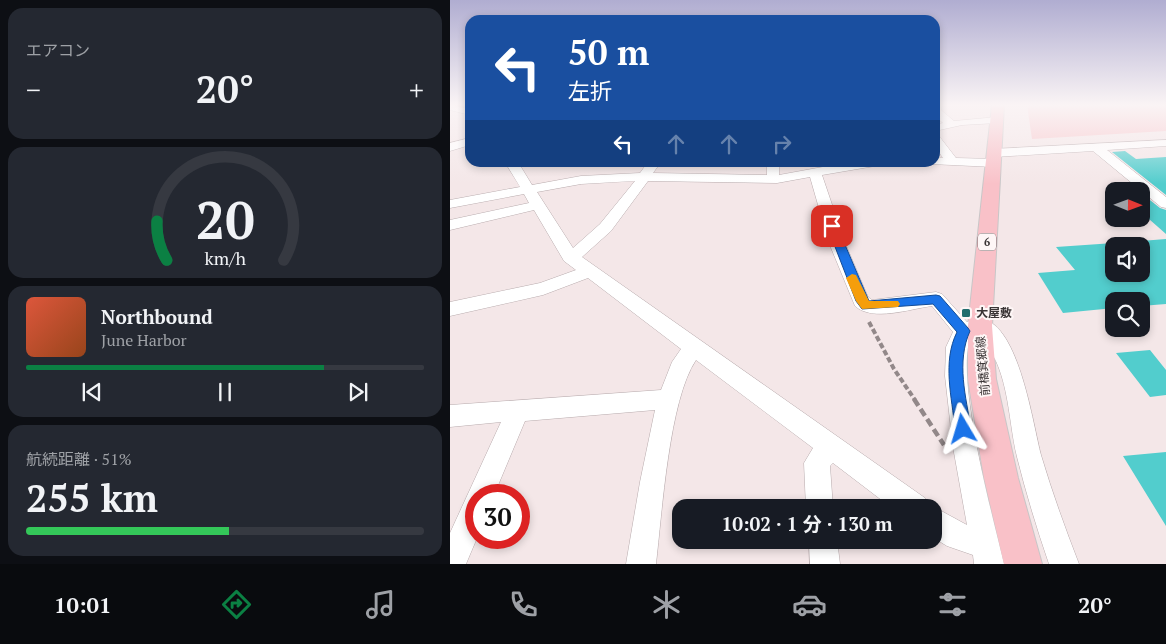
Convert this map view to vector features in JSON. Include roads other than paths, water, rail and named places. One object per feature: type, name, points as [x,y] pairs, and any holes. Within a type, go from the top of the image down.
[{"type":"main road","name":"前橋箕郷線","points":[[996,131],[972,329],[1001,478],[1023,564]]},
{"type":"street","points":[[450,147],[465,142]]},
{"type":"street","points":[[940,161],[1166,143]]},
{"type":"street","points":[[940,145],[952,161]]},
{"type":"street","points":[[1097,148],[1166,204]]},
{"type":"street","points":[[514,167],[570,257],[903,499]]},
{"type":"street","points":[[570,257],[583,249],[622,209],[652,167]]},
{"type":"street","points":[[773,167],[773,179]]},
{"type":"street","points":[[450,225],[589,179],[645,177],[773,179],[845,167]]},
{"type":"street","points":[[815,172],[837,243],[862,301],[867,306],[936,300],[972,329],[995,339],[1010,372],[1037,484],[1064,564]]},
{"type":"street","points":[[450,204],[534,197]]},
{"type":"street","points":[[450,309],[543,288],[590,271]]},
{"type":"street","points":[[972,329],[956,347],[955,362],[968,461],[986,553]]},
{"type":"street","points":[[641,564],[668,399],[682,361],[694,347]]},
{"type":"street","points":[[450,416],[668,399]]},
{"type":"street","points":[[486,484],[518,411]]},
{"type":"street","points":[[819,499],[817,463],[830,446]]},
{"type":"street","points":[[942,527],[970,541],[986,553]]},
{"type":"street","points":[[451,564],[465,532]]},
{"type":"street","points":[[824,549],[825,564]]},
{"type":"place","name":"大屋敷","points":[[966,313]]}]
